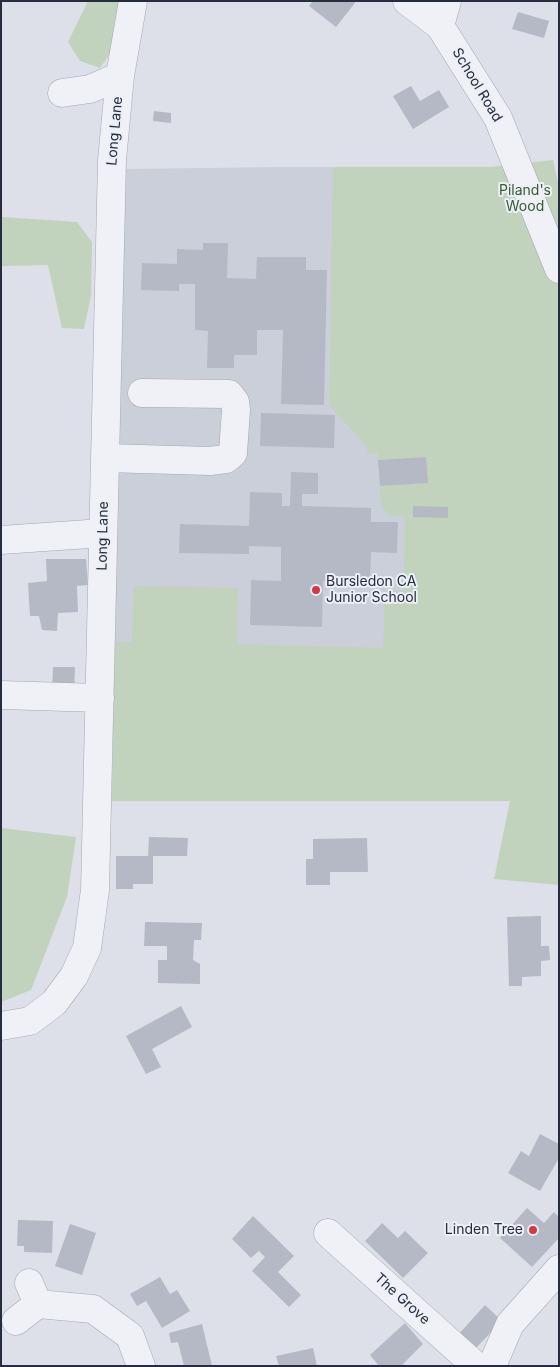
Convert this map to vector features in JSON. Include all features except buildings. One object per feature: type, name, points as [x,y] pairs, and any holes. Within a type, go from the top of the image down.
[{"type":"street","name":"Long Lane","points":[[1,1026],[30,1021],[54,1003],[74,976],[87,948],[95,890],[112,160],[120,76],[133,1]]},
{"type":"street","name":"School Road","points":[[407,1],[444,14],[498,118],[559,268]]},
{"type":"street","points":[[62,93],[90,88],[120,76]]},
{"type":"street","points":[[105,458],[210,461],[226,460],[233,453],[236,410],[235,402],[229,394],[142,393]]},
{"type":"street","points":[[1,540],[104,533]]},
{"type":"street","points":[[1,695],[100,698]]},
{"type":"street","name":"The Grove","points":[[328,1233],[476,1366]]},
{"type":"street","points":[[492,1366],[510,1324],[559,1269]]},
{"type":"street","points":[[16,1321],[34,1293],[94,1310],[130,1336],[141,1366]]},
{"type":"shaded area","points":[[490,167],[551,688],[112,801],[124,169]]},
{"type":"green space","points":[[88,1],[119,1],[114,48],[100,68],[80,61],[68,42]]},
{"type":"green space","name":"Piland's Wood","points":[[553,160],[559,187],[559,885],[494,879],[510,801],[112,801],[115,642],[132,642],[134,586],[238,588],[237,644],[383,648],[385,591],[404,591],[405,517],[391,516],[381,506],[380,486],[427,483],[378,460],[378,453],[367,453],[367,446],[329,405],[333,167],[490,167]]},
{"type":"green space","points":[[1,217],[77,222],[92,242],[91,295],[84,329],[62,328],[48,265],[1,266]]},
{"type":"green space","points":[[1,828],[76,837],[67,897],[31,990],[1,1002]]},
{"type":"place","name":"Bursledon CA Junior School","points":[[316,590]]},
{"type":"place","name":"Linden Tree","points":[[533,1230]]}]
